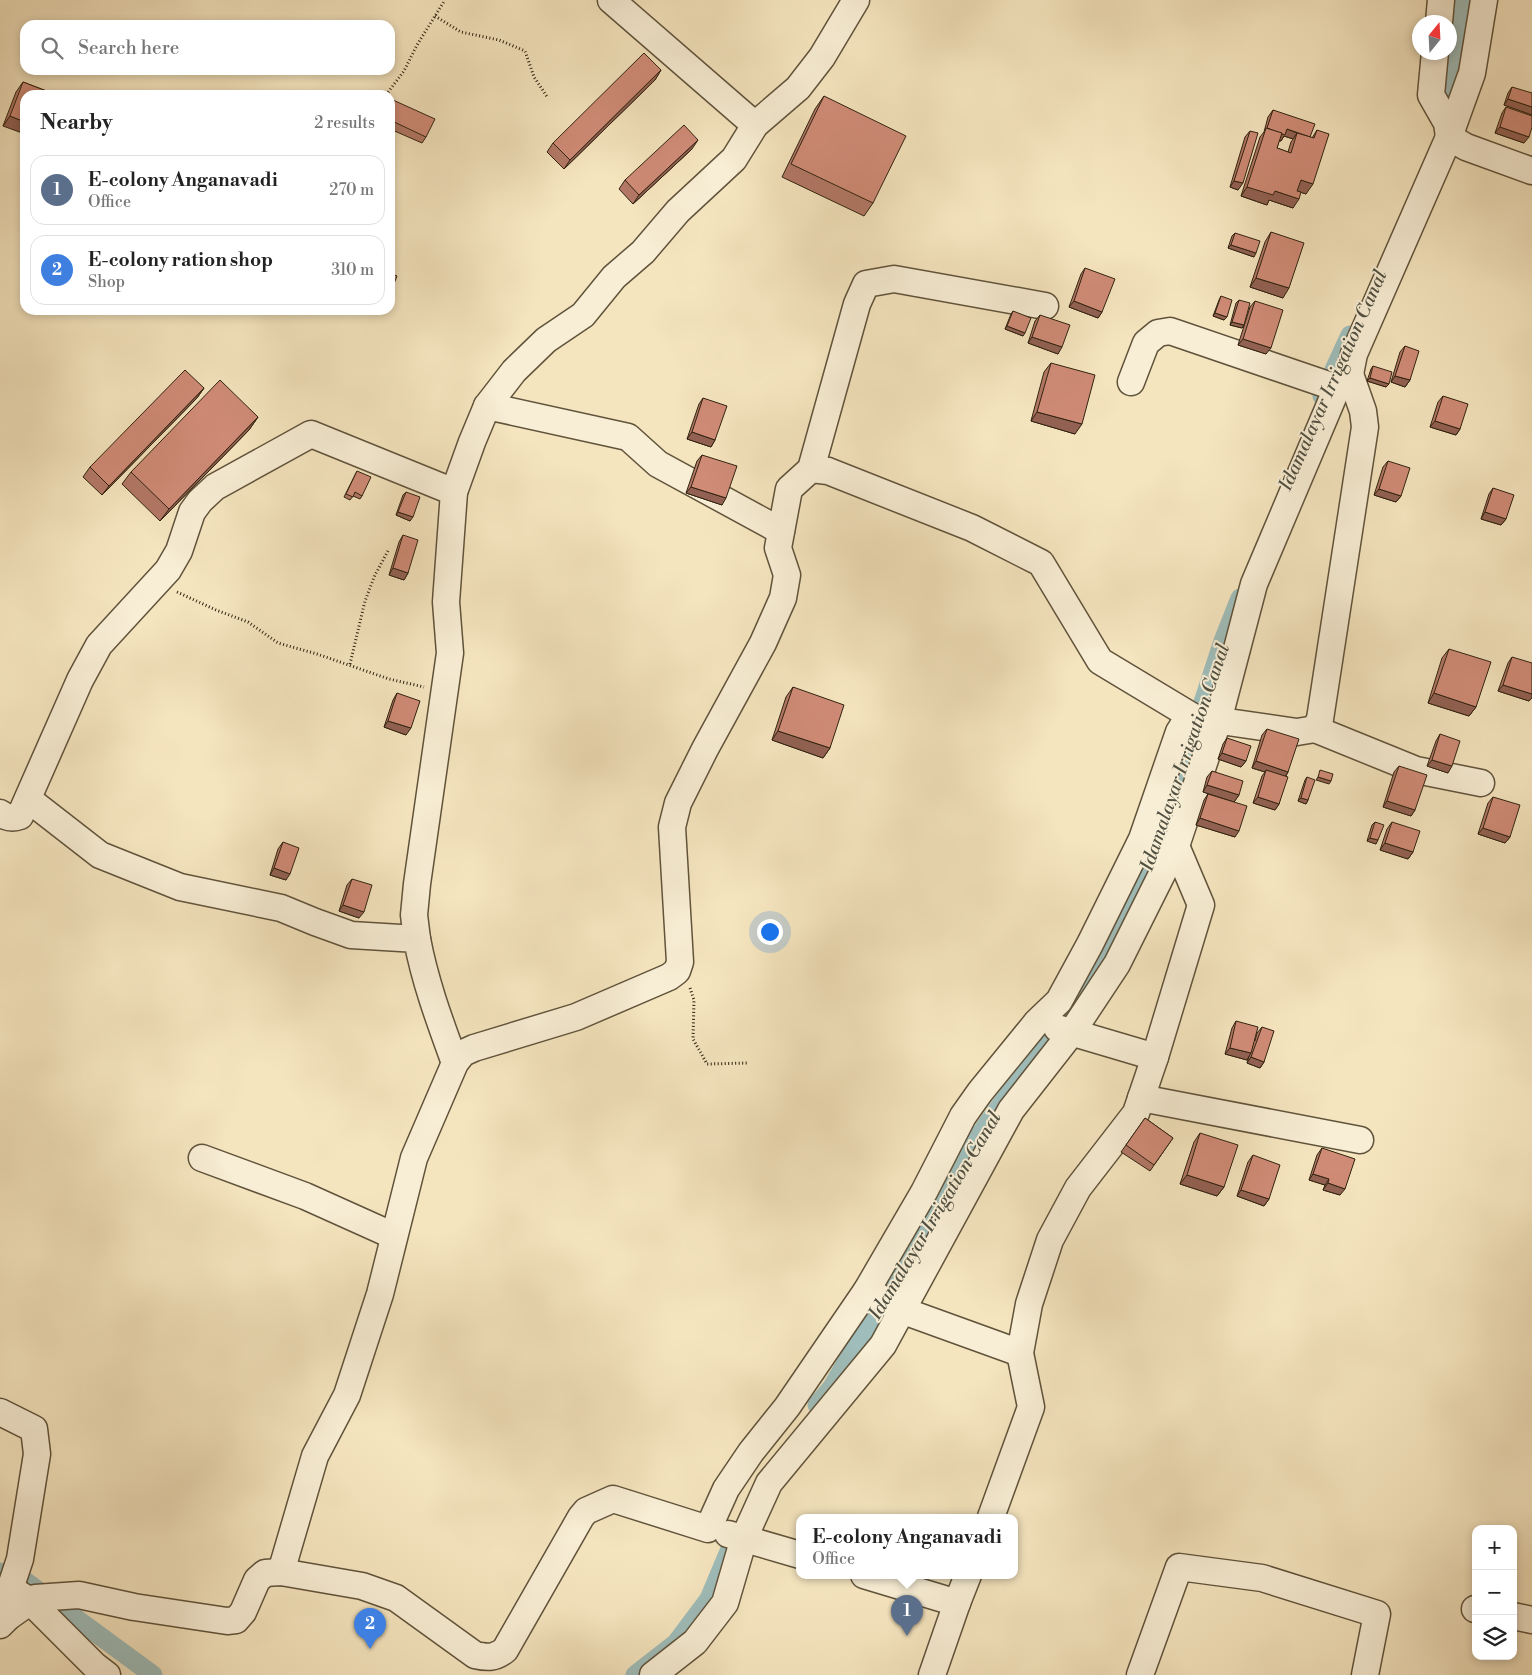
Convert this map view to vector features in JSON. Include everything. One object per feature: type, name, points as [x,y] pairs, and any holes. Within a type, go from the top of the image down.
[{"type":"street","points":[[611,0],[755,125]]},
{"type":"street","points":[[456,1063],[423,969],[414,915],[450,653],[446,602],[454,492],[472,442],[487,406],[514,371],[546,340],[583,315],[614,277],[643,252],[678,211],[734,159],[755,125],[798,88],[822,56],[856,0]]},
{"type":"street","points":[[1439,15],[1441,0]]},
{"type":"street","points":[[653,1675],[695,1642],[725,1602],[744,1538],[769,1483],[883,1345],[1011,1110],[1072,1032],[1117,964],[1176,846],[1206,719],[1254,584],[1344,381],[1472,73],[1484,0]]},
{"type":"street","points":[[1434,60],[1431,95],[1448,130],[1466,147],[1532,171]]},
{"type":"street","points":[[281,1572],[315,1456],[347,1394],[380,1294],[414,1158],[456,1063],[464,1053],[474,1048],[576,1017],[669,977],[677,971],[680,962],[672,827],[678,803],[763,643],[783,598],[787,575],[778,548],[788,489],[811,470],[856,304],[866,284],[894,279],[1045,306]]},
{"type":"street","points":[[1131,382],[1146,343],[1158,333],[1170,331],[1344,381],[1363,411],[1365,427],[1320,719],[1315,729]]},
{"type":"street","points":[[487,406],[628,436],[658,464],[781,531]]},
{"type":"street","points":[[0,813],[5,817],[14,819],[20,816],[80,680],[99,644],[168,570],[179,551],[192,512],[200,501],[215,487],[311,434],[454,492]]},
{"type":"street","points":[[811,470],[828,471],[972,528],[1041,563],[1100,660],[1206,719]]},
{"type":"street","points":[[708,1529],[726,1489],[750,1452],[787,1406],[867,1290],[924,1192],[963,1116],[1037,1022],[1059,1001],[1090,944],[1142,839],[1179,732],[1186,721],[1206,719],[1297,732],[1315,729],[1416,770],[1481,782]]},
{"type":"street","points":[[28,799],[100,855],[180,887],[281,908],[351,935],[417,938]]},
{"type":"street","points":[[992,1514],[1031,1407],[1020,1353],[1029,1304],[1050,1240],[1078,1188],[1136,1113],[1201,905],[1176,846]]},
{"type":"street","points":[[1037,1022],[1155,1057]]},
{"type":"street","points":[[1141,1098],[1360,1140]]},
{"type":"street","points":[[202,1158],[305,1196],[394,1236]]},
{"type":"street","points":[[867,1290],[901,1310],[1020,1353]]},
{"type":"street","points":[[0,1412],[34,1429],[37,1454],[20,1559],[19,1593],[4,1621]]},
{"type":"street","points":[[19,1593],[79,1595],[134,1607],[227,1621],[236,1620],[244,1612],[257,1580],[265,1573],[281,1572],[362,1586],[396,1598],[475,1655],[487,1658],[497,1656],[506,1650],[581,1517],[586,1511],[613,1499],[796,1554]]},
{"type":"street","points":[[1140,1675],[1179,1567],[1262,1578],[1376,1614],[1365,1675]]},
{"type":"street","points":[[877,1579],[957,1604]]},
{"type":"street","points":[[932,1675],[966,1579]]},
{"type":"street","points":[[19,1593],[94,1665],[107,1675]]},
{"type":"street","points":[[1517,1617],[1532,1620]]},
{"type":"path","points":[[390,90],[404,71],[445,0]]},
{"type":"path","points":[[435,16],[461,32],[499,40],[525,51],[534,77],[548,98]]},
{"type":"path","points":[[350,664],[364,602],[375,575],[389,549]]},
{"type":"path","points":[[156,582],[216,610],[248,622],[278,643],[390,678],[444,691]]},
{"type":"path","points":[[680,962],[694,1000],[693,1039],[708,1064],[748,1063]]},
{"type":"building","points":[[644,53],[661,70],[570,160],[553,143]]},
{"type":"building","points":[[23,82],[44,90],[20,90],[20,120],[10,116]]},
{"type":"building","points":[[1512,87],[1532,93],[1532,107],[1508,99]]},
{"type":"building","points":[[824,96],[906,136],[873,203],[791,164]]},
{"type":"building","points":[[395,101],[435,119],[426,137],[395,122]]},
{"type":"building","points":[[1506,107],[1532,116],[1532,127],[1529,137],[1500,127]]},
{"type":"building","points":[[1273,110],[1315,124],[1310,137],[1287,129],[1285,135],[1267,128]]},
{"type":"building","points":[[684,125],[698,140],[639,195],[625,180]]},
{"type":"building","points":[[1266,128],[1282,133],[1277,148],[1291,153],[1297,133],[1314,138],[1317,130],[1329,134],[1313,184],[1301,180],[1297,191],[1301,192],[1299,199],[1275,191],[1273,195],[1247,187]]},
{"type":"building","points":[[1250,131],[1258,133],[1243,183],[1234,181]]},
{"type":"building","points":[[1271,232],[1304,243],[1289,288],[1256,278]]},
{"type":"building","points":[[1235,233],[1260,241],[1256,253],[1231,245]]},
{"type":"building","points":[[1085,268],[1115,279],[1102,312],[1074,301]]},
{"type":"building","points":[[1221,296],[1232,300],[1227,317],[1215,313]]},
{"type":"building","points":[[1239,300],[1250,303],[1244,325],[1232,322]]},
{"type":"building","points":[[1255,301],[1283,310],[1271,348],[1243,339]]},
{"type":"building","points":[[1013,311],[1031,318],[1025,333],[1007,326]]},
{"type":"building","points":[[1040,315],[1070,325],[1062,347],[1032,337]]},
{"type":"building","points":[[1405,346],[1419,351],[1410,380],[1395,376]]},
{"type":"building","points":[[1051,363],[1095,375],[1082,424],[1037,412]]},
{"type":"building","points":[[1373,366],[1392,372],[1389,384],[1370,378]]},
{"type":"building","points":[[185,370],[204,388],[109,486],[90,467]]},
{"type":"building","points":[[220,380],[258,417],[169,509],[131,472]]},
{"type":"building","points":[[1443,396],[1468,404],[1460,429],[1435,421]]},
{"type":"building","points":[[703,398],[727,406],[715,440],[692,432]]},
{"type":"building","points":[[702,455],[737,466],[726,498],[691,487]]},
{"type":"building","points":[[1388,461],[1410,468],[1401,496],[1379,489]]},
{"type":"building","points":[[357,471],[371,477],[362,496],[355,492],[353,497],[346,494]]},
{"type":"building","points":[[1493,488],[1514,495],[1506,519],[1485,512]]},
{"type":"building","points":[[406,492],[420,497],[413,517],[398,512]]},
{"type":"building","points":[[403,535],[418,540],[408,573],[393,568]]},
{"type":"building","points":[[1449,649],[1491,662],[1476,707],[1434,693]]},
{"type":"building","points":[[1512,657],[1532,663],[1532,694],[1503,685]]},
{"type":"building","points":[[793,687],[844,705],[830,748],[778,731]]},
{"type":"building","points":[[397,693],[420,701],[411,728],[388,721]]},
{"type":"building","points":[[1267,729],[1299,739],[1288,772],[1256,761]]},
{"type":"building","points":[[1440,734],[1460,741],[1452,766],[1432,760]]},
{"type":"building","points":[[1227,738],[1251,746],[1246,761],[1222,753]]},
{"type":"building","points":[[1399,766],[1427,775],[1415,810],[1387,801]]},
{"type":"building","points":[[1266,770],[1288,777],[1279,804],[1258,797]]},
{"type":"building","points":[[1320,770],[1333,774],[1331,781],[1318,777]]},
{"type":"building","points":[[1212,771],[1243,781],[1239,795],[1207,785]]},
{"type":"building","points":[[1307,777],[1315,780],[1308,800],[1301,798]]},
{"type":"building","points":[[1208,794],[1247,806],[1239,831],[1200,818]]},
{"type":"building","points":[[1493,797],[1520,805],[1510,837],[1483,828]]},
{"type":"building","points":[[1375,822],[1384,825],[1378,840],[1370,838]]},
{"type":"building","points":[[1392,822],[1420,831],[1413,852],[1385,843]]},
{"type":"building","points":[[283,842],[299,848],[290,874],[274,868]]},
{"type":"building","points":[[352,879],[372,885],[364,912],[343,905]]},
{"type":"building","points":[[1236,1021],[1258,1027],[1251,1053],[1230,1048]]},
{"type":"building","points":[[1262,1027],[1274,1031],[1264,1062],[1251,1057]]},
{"type":"building","points":[[1145,1118],[1173,1138],[1154,1165],[1126,1145]]},
{"type":"building","points":[[1200,1133],[1238,1145],[1224,1187],[1187,1175]]},
{"type":"building","points":[[1322,1148],[1355,1159],[1345,1189],[1328,1183],[1329,1179],[1313,1174]]},
{"type":"building","points":[[1253,1155],[1280,1165],[1269,1199],[1241,1190]]},
{"type":"waterway","name":"Idamalayar Irrigation Canal","points":[[1440,119],[1462,17],[1461,0]]},
{"type":"waterway","name":"Idamalayar Irrigation Canal","points":[[1322,396],[1350,335]]},
{"type":"waterway","name":"Idamalayar Irrigation Canal","points":[[817,1405],[832,1387],[975,1141],[1071,1007],[1149,868],[1223,641],[1240,598]]},
{"type":"waterway","name":"Idamalayar Irrigation Canal","points":[[635,1675],[676,1643],[709,1599],[730,1549]]},
{"type":"waterway","name":"Idamalayar Irrigation Canal","points":[[0,1572],[25,1581],[153,1675]]},
{"type":"place","name":"E-colony Anganavadi","points":[[907,1636]]},
{"type":"place","name":"E-colony ration shop","points":[[370,1649]]}]
